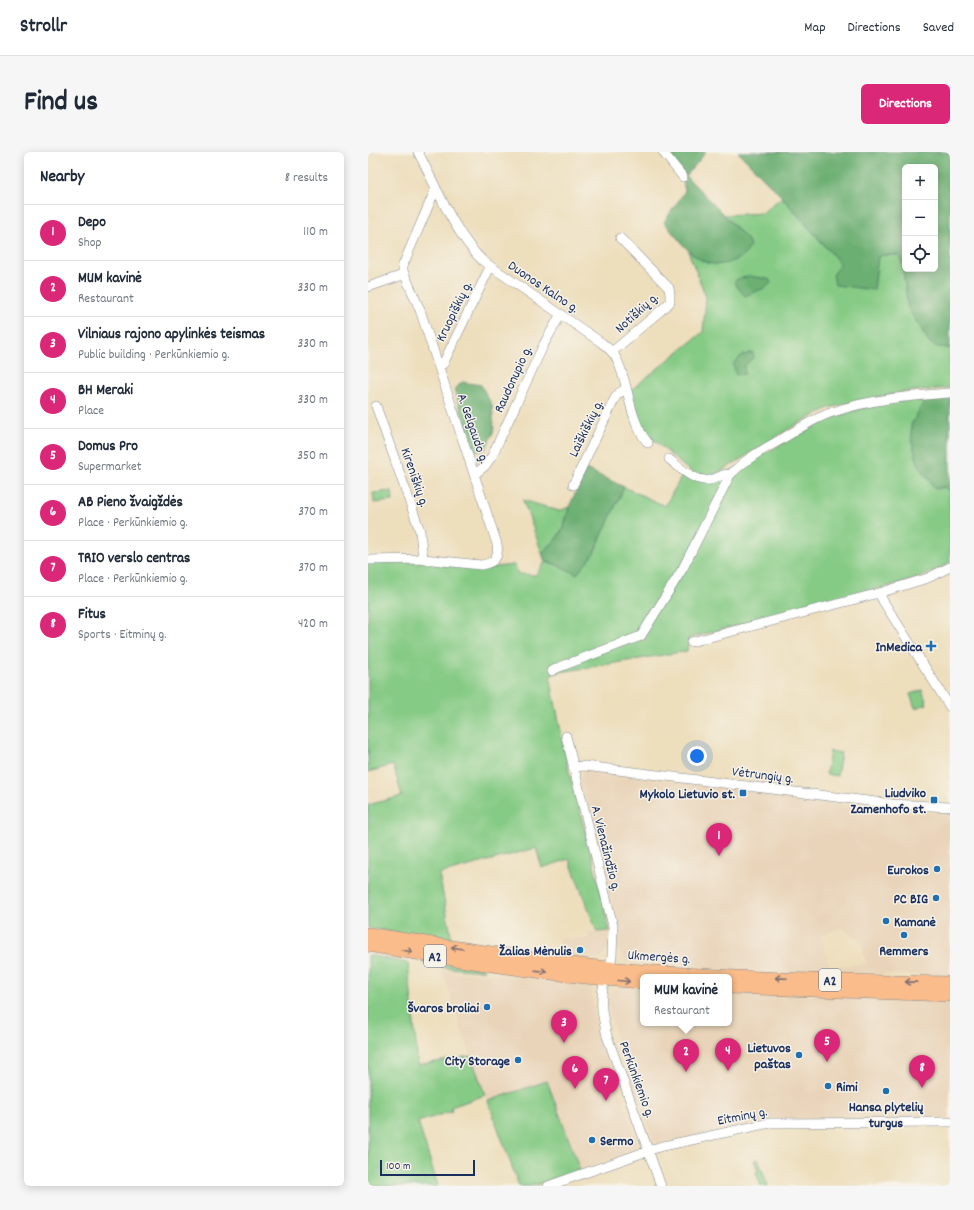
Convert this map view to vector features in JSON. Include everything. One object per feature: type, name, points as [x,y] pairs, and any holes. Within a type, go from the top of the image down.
[{"type":"highway","name":"Ukmergės g.","points":[[368,934],[607,974],[640,981]]},
{"type":"highway","name":"Ukmergės g.","points":[[368,946],[502,967],[607,974],[680,974]]},
{"type":"highway","name":"Ukmergės g.","points":[[732,976],[861,982],[950,983]]},
{"type":"highway","name":"A2","points":[[732,986],[950,995]]},
{"type":"street","name":"Duonos Kalno g.","points":[[418,152],[454,222],[471,248],[483,261],[561,314],[602,343],[612,352],[618,363],[635,419],[648,443]]},
{"type":"street","points":[[663,152],[683,177]]},
{"type":"street","points":[[368,287],[404,275],[403,265],[436,188]]},
{"type":"street","name":"Notiškių g.","points":[[612,352],[670,302],[669,288],[620,238]]},
{"type":"street","name":"Kruopiškių g.","points":[[439,366],[443,364],[490,267]]},
{"type":"street","name":"A. Gelgaudo g.","points":[[368,560],[423,559],[481,565],[493,562],[498,552],[497,544],[475,474],[458,428],[420,310],[404,275]]},
{"type":"street","name":"Raudonupio g.","points":[[475,474],[485,466],[492,456],[544,344],[561,314]]},
{"type":"street","name":"Laiškiškių g.","points":[[573,485],[615,398],[622,390],[626,389]]},
{"type":"street","points":[[552,671],[642,636],[683,568],[730,475],[740,464],[816,419],[833,412],[862,404],[900,397],[950,393]]},
{"type":"street","name":"Kireniškių g.","points":[[376,406],[420,531],[423,559]]},
{"type":"street","points":[[669,459],[695,478],[702,480],[710,480],[724,474],[730,475]]},
{"type":"street","points":[[691,642],[879,593],[928,578],[950,567]]},
{"type":"street","points":[[879,593],[906,639],[950,707]]},
{"type":"street","name":"A. Vienažindžio g.","points":[[566,736],[613,926],[612,956],[607,974]]},
{"type":"street","name":"Vėtrungių g.","points":[[573,767],[585,766],[892,804],[950,807]]},
{"type":"street","name":"Perkūnkiemio g.","points":[[607,974],[601,998],[607,1036],[661,1186]]},
{"type":"street","name":"Eitminų g.","points":[[548,1186],[649,1151],[770,1123],[950,1122]]},
{"type":"shaded area","points":[[588,770],[839,804],[912,812],[950,813],[950,976],[708,969],[685,964],[629,962],[623,959],[618,951],[616,928],[580,781],[583,773]],"holes":[[[842,927],[861,941],[866,964],[829,967],[821,935]]]},
{"type":"shaded area","points":[[610,931],[609,947],[600,958],[595,959],[556,955],[560,938],[588,939],[589,932]]},
{"type":"shaded area","points":[[442,970],[463,973],[509,975],[587,984],[591,986],[594,1016],[637,1142],[637,1147],[634,1150],[580,1170],[547,1081],[488,1101]]},
{"type":"shaded area","points":[[623,987],[640,988],[640,1026],[732,1026],[732,992],[950,1002],[950,1118],[777,1119],[660,1144],[653,1140],[617,1041],[608,1004],[609,996],[612,990]]},
{"type":"green space","points":[[668,152],[706,152],[686,176],[747,239],[750,245],[744,255],[733,261],[722,264],[711,264],[693,255],[664,222],[685,191],[682,176]]},
{"type":"green space","points":[[738,152],[950,152],[950,348],[937,347],[930,343],[908,308],[903,272],[938,272],[938,164],[902,164],[902,261],[899,255],[882,255],[878,257],[874,290],[835,285],[833,275],[839,266],[839,262],[782,197]]},
{"type":"green space","points":[[782,197],[839,262],[839,266],[882,255],[899,255],[902,261],[902,272],[903,272],[908,308],[930,343],[950,348],[950,388],[904,392],[829,408],[794,426],[714,475],[705,476],[696,474],[687,469],[645,432],[636,412],[631,390],[703,332],[706,297],[688,251],[708,264],[747,239],[724,215],[762,213]]},
{"type":"green space","points":[[749,276],[769,279],[771,283],[767,287],[745,296],[734,283],[737,279]]},
{"type":"green space","points":[[752,352],[754,357],[744,366],[745,374],[736,375],[733,364],[741,356]]},
{"type":"green space","points":[[462,382],[481,385],[492,405],[494,430],[486,449],[482,451],[477,451],[470,445],[455,389]]},
{"type":"green space","points":[[950,398],[950,490],[945,487],[935,489],[918,463],[912,442],[911,425],[925,400]]},
{"type":"green space","points":[[925,400],[911,425],[912,442],[918,463],[935,489],[945,487],[950,490],[950,563],[920,578],[689,638],[687,651],[555,673],[550,677],[569,772],[591,852],[610,931],[597,932],[569,859],[542,868],[536,848],[439,874],[452,940],[435,939],[368,928],[368,805],[402,796],[393,765],[368,772],[368,562],[421,562],[476,569],[514,565],[518,574],[536,575],[545,562],[555,564],[577,573],[593,555],[624,487],[665,506],[683,474],[709,482],[832,418],[859,409],[896,401]]},
{"type":"green space","points":[[586,469],[624,487],[593,555],[577,574],[555,564],[545,562],[542,553],[553,543],[564,528],[569,507]]},
{"type":"green space","points":[[392,491],[393,501],[374,503],[373,493]]},
{"type":"green space","points":[[523,500],[559,511],[569,507],[563,528],[557,538],[542,553]]},
{"type":"green space","points":[[922,690],[927,704],[915,708],[910,694]]},
{"type":"green space","points":[[830,751],[841,753],[837,776],[826,774]]},
{"type":"green space","points":[[368,955],[408,963],[418,1065],[471,1056],[485,1095],[451,1107],[452,1111],[418,1122],[438,1186],[368,1186]]},
{"type":"green space","points":[[420,961],[483,968],[484,970],[451,968]]},
{"type":"green space","points":[[547,1081],[580,1170],[533,1186],[519,1186],[488,1101]]},
{"type":"green space","points":[[758,1159],[768,1186],[761,1186],[754,1160]]},
{"type":"place","name":"InMedica","points":[[931,646]]},
{"type":"place","name":"Mykolo Lietuvio st.","points":[[743,793]]},
{"type":"place","name":"Liudviko Zamenhofo st.","points":[[934,800]]},
{"type":"place","name":"Depo","points":[[719,856]]},
{"type":"place","name":"Eurokos","points":[[937,869]]},
{"type":"place","name":"PC BIG","points":[[936,898]]},
{"type":"place","name":"Kamanė","points":[[886,921]]},
{"type":"place","name":"Remmers","points":[[904,935]]},
{"type":"place","name":"Žalias Mėnulis","points":[[580,950]]},
{"type":"place","name":"Švaros broliai","points":[[487,1007]]},
{"type":"place","name":"Vilniaus rajono apylinkės teismas","points":[[564,1043]]},
{"type":"place","name":"Lietuvos paštas","points":[[799,1055]]},
{"type":"place","name":"City Storage","points":[[518,1060]]},
{"type":"place","name":"Domus Pro","points":[[827,1062]]},
{"type":"place","name":"BH Meraki","points":[[728,1071]]},
{"type":"place","name":"MUM kavinė","points":[[686,1072]]},
{"type":"place","name":"Rimi","points":[[828,1086]]},
{"type":"place","name":"Fitus","points":[[922,1088]]},
{"type":"place","name":"AB Pieno žvaigždės","points":[[575,1089]]},
{"type":"place","name":"Hansa plytelių turgus","points":[[886,1091]]},
{"type":"place","name":"TRIO verslo centras","points":[[606,1101]]},
{"type":"place","name":"Sermo","points":[[592,1140]]}]
